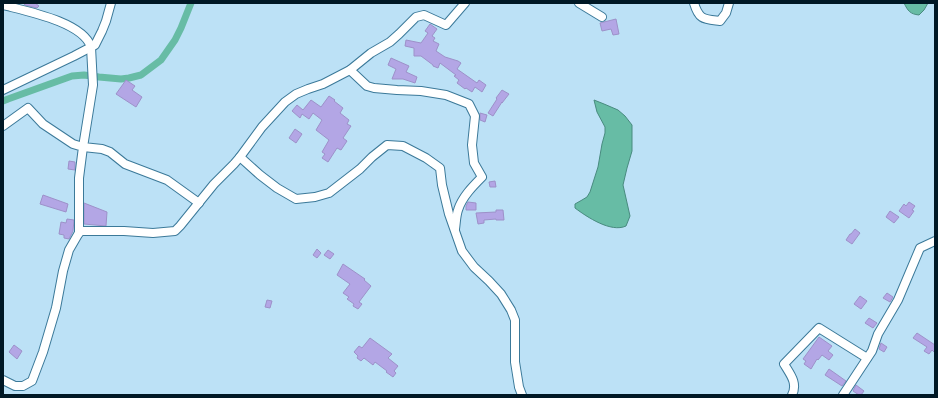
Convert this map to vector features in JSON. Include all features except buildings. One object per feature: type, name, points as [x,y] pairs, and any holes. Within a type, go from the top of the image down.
[{"type":"street","points":[[3,90],[95,45],[102,32],[111,3]]},
{"type":"street","points":[[79,233],[80,231],[124,231],[153,233],[175,231],[214,184],[240,157],[262,127],[285,102],[308,88],[323,84],[350,70],[371,53],[390,42],[416,17],[424,15],[446,24],[465,3]]},
{"type":"street","points":[[579,3],[602,17]]},
{"type":"street","points":[[694,3],[697,13],[705,19],[720,21],[726,13],[729,3]]},
{"type":"street","points":[[3,6],[57,20],[80,32],[90,42],[93,85],[79,178],[79,233],[69,250],[63,271],[56,308],[43,352],[32,381],[23,386],[15,386],[3,380]]},
{"type":"street","points":[[350,70],[367,86],[374,88],[446,94],[469,104],[475,116],[472,146],[474,163],[482,176],[462,200],[458,209],[454,230]]},
{"type":"street","points":[[3,126],[28,108],[43,124],[73,144],[83,147],[102,148],[110,152],[125,164],[166,180],[199,203]]},
{"type":"street","points":[[240,157],[277,188],[296,199],[315,197],[329,193],[360,169],[387,145],[403,146],[426,158],[440,168],[447,207],[462,251],[474,267],[501,294],[511,310],[515,320],[515,362],[519,387],[522,395]]},
{"type":"street","points":[[843,395],[872,351],[878,334],[898,300],[920,248],[935,241]]},
{"type":"street","points":[[792,395],[794,391],[794,379],[784,364],[819,328],[867,358]]},
{"type":"shaded area","points":[[904,3],[928,3],[919,15],[910,12]]},
{"type":"shaded area","points":[[594,100],[618,110],[632,125],[632,151],[623,185],[630,216],[626,226],[620,228],[606,226],[599,223],[575,208],[575,204],[587,197],[590,192],[598,167],[605,133],[605,127],[597,112]]},
{"type":"waterway","points":[[3,101],[72,76],[84,75],[121,79],[141,75],[161,60],[175,40],[191,3]]}]
